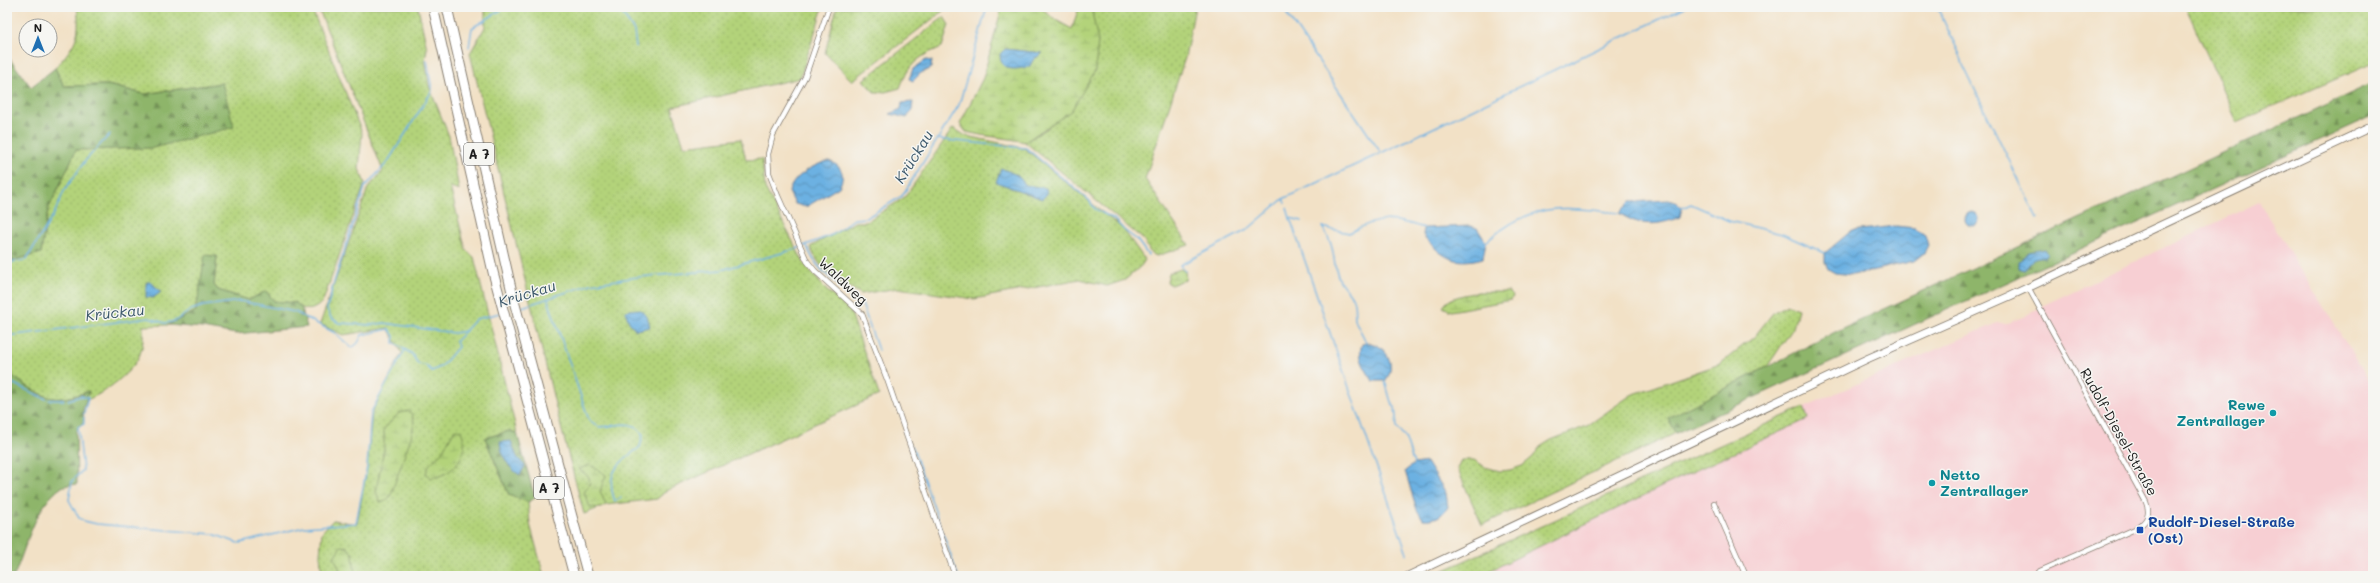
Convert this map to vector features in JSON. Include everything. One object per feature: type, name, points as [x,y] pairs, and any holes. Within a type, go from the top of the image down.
[{"type":"highway","name":"A 7","points":[[433,7],[462,141],[501,305],[574,576]]},
{"type":"highway","name":"A 7","points":[[447,7],[514,300],[588,576]]},
{"type":"main road","points":[[1408,576],[1869,358],[2028,287],[2373,126]]},
{"type":"street","name":"Waldweg","points":[[829,7],[806,77],[773,135],[768,154],[771,179],[805,256],[815,271],[862,314],[885,375],[955,576]]},
{"type":"street","name":"Rudolf-Diesel-Straße","points":[[2028,287],[2149,512],[2146,522],[2135,529],[2040,571],[2035,576]]},
{"type":"street","points":[[1714,503],[1746,576]]},
{"type":"shaded area","points":[[2259,202],[2373,387],[2373,576],[1479,576],[1690,473],[1808,419],[1804,407],[1997,323],[2007,323],[2023,317],[2046,304]]},
{"type":"green space","points":[[77,7],[311,7],[362,133],[359,169],[365,183],[323,301],[316,307],[310,310],[303,308],[296,303],[273,301],[266,291],[249,300],[218,290],[214,285],[217,256],[196,303],[196,311],[168,325],[143,326],[141,350],[132,367],[118,381],[101,393],[86,400],[89,391],[66,398],[47,397],[7,372],[7,262],[41,253],[48,210],[76,150],[99,148],[222,83],[144,94],[108,85],[64,86],[55,68],[72,47],[75,40],[78,26]]},
{"type":"green space","points":[[318,7],[418,7],[427,49],[425,59],[429,86],[449,136],[459,190],[450,187],[466,250],[474,257],[517,433],[509,431],[485,438],[509,495],[528,502],[530,524],[544,576],[322,576],[320,554],[322,532],[333,520],[357,524],[367,467],[372,412],[402,353],[388,328],[343,335],[320,324],[368,188],[383,171]]},
{"type":"green space","points":[[485,7],[823,7],[800,78],[672,107],[684,146],[741,139],[746,160],[762,159],[765,188],[804,263],[827,291],[849,307],[879,395],[666,491],[657,499],[606,505],[584,514],[556,408],[470,53],[485,27]]},
{"type":"green space","points":[[837,7],[948,7],[852,81],[825,53]]},
{"type":"green space","points":[[1002,7],[1040,7],[1054,19],[1072,29],[1079,7],[1091,7],[1098,41],[1095,71],[1071,111],[1025,142],[966,132],[960,124],[983,78]],"holes":[[[1005,49],[1042,53],[1033,60]]]},
{"type":"green space","points":[[1091,7],[1195,7],[1185,58],[1145,179],[1189,245],[1157,256],[1151,254],[1144,240],[1025,142],[1048,128],[1092,15]]},
{"type":"green space","points":[[2186,7],[2373,7],[2373,63],[2237,122]]},
{"type":"green space","points":[[944,17],[949,25],[942,47],[915,62],[907,72],[900,88],[885,92],[874,92],[863,80]]},
{"type":"green space","points":[[9,58],[31,87],[55,68],[64,86],[108,85],[144,94],[222,83],[234,127],[153,148],[76,150],[48,210],[41,253],[7,262],[7,60]]},
{"type":"green space","points":[[2373,83],[2373,116],[1676,433],[1668,418],[1841,329]]},
{"type":"green space","points":[[953,128],[966,136],[1024,148],[1123,229],[1145,260],[1141,266],[1125,280],[1107,286],[1080,279],[974,299],[898,288],[861,294],[825,270],[810,247],[855,222],[866,222],[905,197]]},
{"type":"green space","points":[[205,255],[217,256],[214,285],[218,290],[249,300],[266,291],[274,301],[296,303],[302,309],[307,327],[236,334],[202,328],[168,325],[196,311]]},
{"type":"green space","points":[[1181,269],[1185,271],[1186,279],[1171,285],[1167,282],[1169,273]]},
{"type":"green space","points":[[1478,292],[1509,292],[1513,296],[1511,300],[1451,311],[1443,307],[1449,300]]},
{"type":"green space","points":[[1787,305],[1798,309],[1793,328],[1767,367],[1669,418],[1676,433],[1482,525],[1457,468],[1461,460],[1474,460],[1485,467],[1500,471],[1510,470],[1522,466],[1533,457],[1540,447],[1551,440],[1587,426],[1631,395],[1720,364],[1754,337],[1773,313]]},
{"type":"green space","points":[[7,372],[29,387],[48,397],[67,398],[89,391],[83,410],[84,421],[76,431],[77,484],[62,487],[45,505],[32,528],[14,576],[7,576]]},
{"type":"green space","points":[[1804,407],[1808,419],[1690,473],[1479,576],[1431,576]]},
{"type":"green space","points":[[408,411],[412,414],[414,423],[411,437],[390,497],[384,502],[380,502],[376,491],[384,449],[384,429],[399,413]]},
{"type":"green space","points":[[455,429],[461,431],[464,440],[462,455],[453,468],[446,473],[430,478],[426,473],[429,465],[442,452]]},
{"type":"green space","points":[[509,431],[517,433],[535,498],[528,502],[509,495],[485,438]]},
{"type":"green space","points":[[590,465],[606,475],[600,491],[606,505],[601,508],[590,507],[584,492],[590,484],[589,477],[579,469]]},
{"type":"green space","points":[[341,546],[347,547],[353,554],[355,576],[343,576],[334,557]]},
{"type":"water","points":[[1005,49],[1043,53],[1033,60],[1030,66],[1010,69],[1003,64],[1001,60],[1000,54]]},
{"type":"water","points":[[926,60],[932,61],[931,68],[921,73],[913,81],[909,79],[913,69]]},
{"type":"water","points":[[913,102],[912,110],[907,118],[890,114],[901,109],[902,103]]},
{"type":"water","points":[[829,161],[837,165],[842,171],[842,179],[839,187],[806,207],[795,204],[789,192],[794,181],[811,168]]},
{"type":"water","points":[[1001,168],[1017,175],[1026,185],[1046,188],[1047,194],[1042,199],[996,182]]},
{"type":"water","points":[[1669,200],[1677,203],[1682,208],[1680,217],[1664,222],[1649,224],[1634,221],[1619,213],[1630,202]]},
{"type":"water","points":[[1972,212],[1977,214],[1979,219],[1977,224],[1972,226],[1967,224],[1965,219],[1967,214]]},
{"type":"water","points":[[1470,226],[1477,228],[1486,242],[1483,258],[1464,261],[1449,258],[1436,249],[1423,235],[1424,228]]},
{"type":"water","points":[[1896,226],[1915,228],[1925,235],[1928,245],[1924,253],[1914,261],[1853,275],[1835,273],[1828,269],[1825,262],[1825,253],[1851,231]]},
{"type":"water","points":[[2045,249],[2048,254],[2045,258],[2033,260],[2028,264],[2025,270],[2018,268],[2018,261],[2029,252]]},
{"type":"water","points":[[150,281],[161,292],[153,298],[146,297],[146,283]]},
{"type":"water","points":[[637,309],[648,318],[650,327],[636,330],[629,322],[625,311]]},
{"type":"water","points":[[1366,343],[1379,347],[1388,356],[1390,369],[1389,375],[1385,381],[1373,381],[1365,368],[1360,354],[1362,344]]},
{"type":"water","points":[[511,441],[517,457],[525,466],[520,475],[509,465],[504,457],[501,447],[500,442]]},
{"type":"water","points":[[1427,462],[1446,493],[1448,507],[1437,517],[1423,519],[1417,510],[1405,471],[1414,464]]},
{"type":"waterway","points":[[469,47],[472,28],[506,7]]},
{"type":"waterway","points":[[618,7],[634,31],[636,47]]},
{"type":"waterway","name":"Krückau","points":[[519,308],[591,284],[638,277],[721,270],[796,249],[834,234],[854,219],[866,218],[902,196],[959,105],[987,7]]},
{"type":"waterway","points":[[1185,271],[1180,265],[1247,230],[1283,199],[1381,153],[1282,7]]},
{"type":"waterway","points":[[1381,153],[1685,7]]},
{"type":"waterway","points":[[1937,7],[1961,57],[1963,65],[2037,218]]},
{"type":"waterway","points":[[427,60],[432,91],[387,163],[365,187],[333,285],[327,309],[331,318],[339,323],[371,325],[384,323],[454,333],[466,331]]},
{"type":"waterway","points":[[7,263],[26,260],[54,214],[64,191],[85,161],[110,134]]},
{"type":"waterway","points":[[936,139],[1026,148],[1089,200],[1095,209],[1114,219],[1124,230],[1137,240],[1148,255]]},
{"type":"waterway","points":[[1283,199],[1285,203]]},
{"type":"waterway","points":[[1682,208],[1691,204],[1729,221],[1782,234],[1825,253]]},
{"type":"waterway","points":[[1287,208],[1290,218],[1302,221]]},
{"type":"waterway","points":[[1486,242],[1503,229],[1533,213],[1564,209],[1619,213]]},
{"type":"waterway","points":[[1290,218],[1407,554]]},
{"type":"waterway","points":[[1322,227],[1349,233],[1377,221],[1386,220],[1403,222],[1424,228]]},
{"type":"waterway","points":[[1322,227],[1327,234],[1332,247],[1339,279],[1353,300],[1356,321],[1366,343]]},
{"type":"waterway","points":[[807,246],[811,255],[822,270],[858,300]]},
{"type":"waterway","points":[[548,300],[589,420],[599,427],[624,424],[634,426],[639,429],[643,435],[640,447],[620,463],[613,475],[611,483],[615,501],[621,498]]},
{"type":"waterway","name":"Krückau","points":[[7,336],[149,318],[165,323],[175,321],[191,310],[203,306],[240,301],[295,312],[335,333],[352,348],[358,343],[362,335],[389,329],[394,336],[394,343],[412,354],[418,364],[425,365],[432,371],[442,366],[458,347],[456,341],[476,319],[500,313]]},
{"type":"waterway","points":[[862,304],[878,350]]},
{"type":"waterway","points":[[240,543],[304,527],[356,523],[367,467],[371,412],[405,350]]},
{"type":"waterway","points":[[7,377],[12,383],[46,399]]},
{"type":"waterway","points":[[1385,381],[1391,402],[1395,407],[1397,428],[1405,437],[1414,464]]},
{"type":"waterway","points":[[68,400],[81,396],[88,398],[84,414]]},
{"type":"waterway","points":[[49,400],[64,400]]},
{"type":"waterway","points":[[84,417],[84,424],[78,427],[83,470],[72,481],[69,500],[79,518],[84,521],[97,524],[213,534],[238,543]]},
{"type":"waterway","points":[[912,446],[958,576]]},
{"type":"place","name":"Rewe Zentrallager","points":[[2273,413]]},
{"type":"place","name":"Netto Zentrallager","points":[[1932,483]]},
{"type":"place","name":"Rudolf-Diesel-Straße (Ost)","points":[[2140,530]]}]
